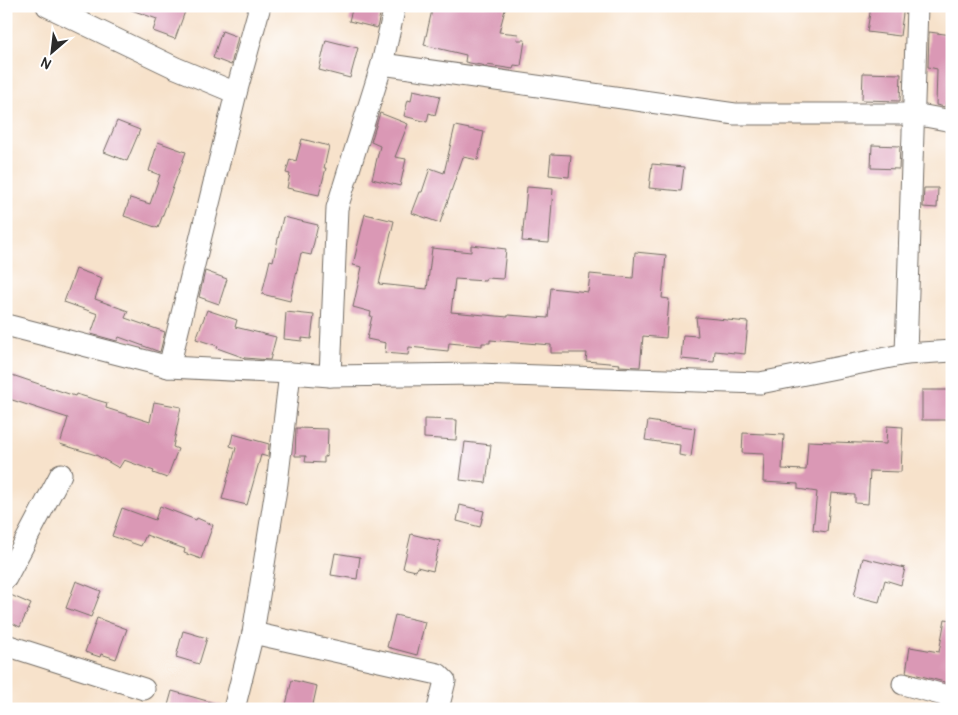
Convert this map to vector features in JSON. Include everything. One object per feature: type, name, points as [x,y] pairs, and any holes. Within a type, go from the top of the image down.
[{"type":"street","points":[[47,6],[176,68],[236,93]]},
{"type":"street","points":[[169,367],[236,93],[260,6]]},
{"type":"street","points":[[330,376],[337,208],[382,64],[395,6]]},
{"type":"street","points":[[906,354],[917,6]]},
{"type":"street","points":[[382,64],[735,114],[914,114],[952,121]]},
{"type":"street","points":[[6,326],[169,367],[330,376],[476,374],[760,383],[906,354],[952,351]]},
{"type":"street","points":[[234,709],[253,633],[277,483],[290,373]]},
{"type":"street","points":[[6,578],[61,474]]},
{"type":"street","points":[[253,633],[438,674],[446,681],[438,709]]},
{"type":"street","points":[[6,645],[144,689]]},
{"type":"street","points":[[903,684],[950,697],[950,709]]},
{"type":"building","points":[[126,6],[187,6],[175,39],[153,31],[157,19],[126,8]]},
{"type":"building","points":[[353,6],[382,6],[377,28],[349,21]]},
{"type":"building","points":[[433,6],[506,6],[499,32],[518,34],[517,40],[525,40],[521,66],[514,65],[513,69],[465,62],[466,55],[424,45]]},
{"type":"building","points":[[871,6],[904,6],[900,36],[867,32]]},
{"type":"building","points":[[222,31],[238,37],[231,65],[213,58]]},
{"type":"building","points":[[929,32],[952,35],[949,77],[952,77],[952,102],[946,102],[945,107],[936,105],[937,69],[928,67]]},
{"type":"building","points":[[326,40],[358,48],[350,78],[319,70]]},
{"type":"building","points":[[863,73],[901,74],[900,101],[862,100]]},
{"type":"building","points":[[413,90],[440,96],[435,115],[429,113],[427,122],[404,116],[408,100],[411,101]]},
{"type":"building","points":[[380,113],[408,124],[395,157],[406,159],[400,186],[372,179],[380,146],[371,142]]},
{"type":"building","points":[[117,121],[140,130],[127,161],[104,152]]},
{"type":"building","points":[[455,126],[484,132],[478,160],[463,157],[440,223],[412,213],[430,168],[444,173]]},
{"type":"building","points":[[302,139],[329,146],[319,195],[287,188],[290,174],[286,173],[290,159],[296,161]]},
{"type":"building","points":[[158,142],[186,152],[158,228],[124,216],[130,198],[150,204],[160,175],[149,171]]},
{"type":"building","points":[[872,145],[900,146],[899,169],[871,168]]},
{"type":"building","points":[[551,154],[571,155],[569,177],[549,175]]},
{"type":"building","points":[[652,164],[684,167],[681,191],[649,188]]},
{"type":"building","points":[[527,187],[553,189],[549,243],[522,241]]},
{"type":"building","points":[[924,188],[938,188],[937,208],[923,207]]},
{"type":"building","points":[[365,214],[394,221],[379,284],[427,289],[432,248],[471,252],[471,245],[506,249],[503,279],[486,278],[485,281],[455,279],[451,312],[548,318],[551,288],[588,292],[590,274],[633,278],[635,252],[666,255],[662,298],[669,299],[666,338],[643,336],[640,367],[586,361],[587,353],[551,353],[551,345],[490,340],[490,343],[482,343],[482,346],[449,343],[448,351],[409,347],[408,355],[385,353],[386,343],[367,339],[372,316],[370,316],[371,312],[353,307],[362,267],[353,265]]},
{"type":"building","points":[[283,217],[318,225],[311,255],[301,253],[290,301],[262,294],[270,260],[273,261]]},
{"type":"building","points":[[76,269],[102,278],[95,299],[128,311],[125,318],[165,332],[160,352],[119,337],[117,341],[91,334],[98,314],[64,302]]},
{"type":"building","points":[[205,271],[227,279],[219,304],[199,297]]},
{"type":"building","points":[[207,310],[237,320],[235,327],[276,337],[270,360],[245,358],[196,339]]},
{"type":"building","points":[[286,312],[314,315],[311,339],[302,338],[302,341],[284,339]]},
{"type":"building","points":[[696,317],[748,322],[745,354],[715,351],[714,362],[681,359],[683,335],[698,336]]},
{"type":"building","points":[[6,373],[75,396],[76,394],[107,403],[106,408],[150,422],[154,402],[181,407],[173,447],[178,449],[167,478],[124,460],[119,468],[96,455],[60,444],[68,418],[6,398]]},
{"type":"building","points":[[922,390],[952,390],[952,420],[922,420]]},
{"type":"building","points":[[424,419],[457,420],[456,440],[424,438]]},
{"type":"building","points":[[648,421],[695,428],[691,457],[679,455],[680,445],[645,440]]},
{"type":"building","points":[[887,426],[903,427],[901,472],[870,471],[868,504],[855,503],[855,495],[831,493],[827,532],[813,530],[817,492],[798,489],[798,484],[763,482],[764,454],[742,453],[743,433],[784,435],[782,469],[806,470],[808,441],[886,444]]},
{"type":"building","points":[[296,428],[328,429],[327,457],[324,456],[324,463],[305,462],[306,456],[295,456]]},
{"type":"building","points":[[233,434],[269,444],[268,457],[261,455],[247,505],[222,499],[236,448],[230,446]]},
{"type":"building","points":[[465,442],[491,445],[486,483],[460,480]]},
{"type":"building","points":[[460,505],[484,511],[480,527],[457,521]]},
{"type":"building","points":[[160,506],[213,525],[201,559],[184,553],[185,549],[146,535],[141,546],[112,536],[122,508],[155,520]]},
{"type":"building","points":[[411,534],[440,541],[433,571],[417,567],[416,571],[403,568]]},
{"type":"building","points":[[335,553],[360,557],[357,579],[331,575]]},
{"type":"building","points":[[863,558],[905,568],[901,585],[885,580],[879,602],[854,596]]},
{"type":"building","points":[[76,581],[101,591],[91,617],[66,608]]},
{"type":"building","points":[[6,593],[31,604],[20,627],[6,620]]},
{"type":"building","points":[[395,615],[425,622],[417,655],[387,647]]},
{"type":"building","points":[[97,618],[127,629],[116,659],[101,654],[100,657],[85,652]]},
{"type":"building","points":[[945,619],[952,620],[952,684],[906,672],[910,647],[939,652]]},
{"type":"building","points":[[183,631],[207,638],[199,664],[176,657]]},
{"type":"building","points":[[292,680],[317,686],[312,709],[285,709]]},
{"type":"building","points":[[172,691],[221,705],[221,709],[167,709]]}]
